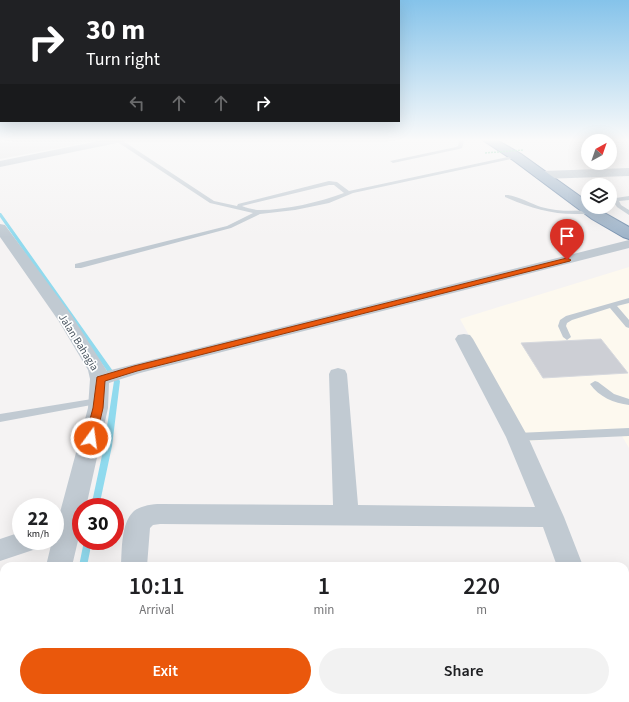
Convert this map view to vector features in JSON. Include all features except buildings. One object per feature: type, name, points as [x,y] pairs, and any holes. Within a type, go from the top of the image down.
[{"type":"highway","points":[[539,172],[581,199]]},
{"type":"highway","points":[[555,172],[581,191]]},
{"type":"highway","points":[[603,214],[629,233]]},
{"type":"street","points":[[542,175],[629,172]]},
{"type":"street","name":"Jalan Bahagia","points":[[0,228],[66,320],[97,370],[105,377],[98,401],[98,408],[64,522]]},
{"type":"street","points":[[105,377],[629,244]]},
{"type":"street","points":[[464,339],[517,437],[552,517],[569,562]]},
{"type":"street","points":[[338,374],[346,514]]},
{"type":"street","points":[[134,562],[137,531],[140,523],[143,519],[152,515],[346,514],[552,517]]},
{"type":"street","points":[[0,550],[12,546]]},
{"type":"street","name":"Jalan Bahagia","points":[[59,562],[60,550]]},
{"type":"lane","points":[[168,172],[212,202],[260,212],[295,208],[329,201],[348,193],[439,172]]},
{"type":"lane","points":[[240,205],[329,183],[335,183],[348,193]]},
{"type":"lane","points":[[507,196],[532,208],[552,213],[581,211]]},
{"type":"lane","points":[[629,198],[618,199],[616,201],[619,206],[629,214]]},
{"type":"lane","points":[[78,266],[229,227],[260,212]]},
{"type":"lane","points":[[567,337],[562,326],[563,322],[569,318],[629,300]]},
{"type":"lane","points":[[612,305],[629,325]]},
{"type":"lane","points":[[595,384],[616,399],[629,402]]},
{"type":"lane","points":[[0,418],[98,401]]},
{"type":"lane","points":[[517,437],[628,434]]},
{"type":"shaded area","points":[[629,267],[629,448],[622,436],[527,441],[460,319]]},
{"type":"waterway","points":[[0,214],[117,381],[108,446],[97,498]]},
{"type":"waterway","points":[[84,562],[86,550]]},
{"type":"route","points":[[91,438],[98,408],[100,379],[110,375],[567,260]]}]
